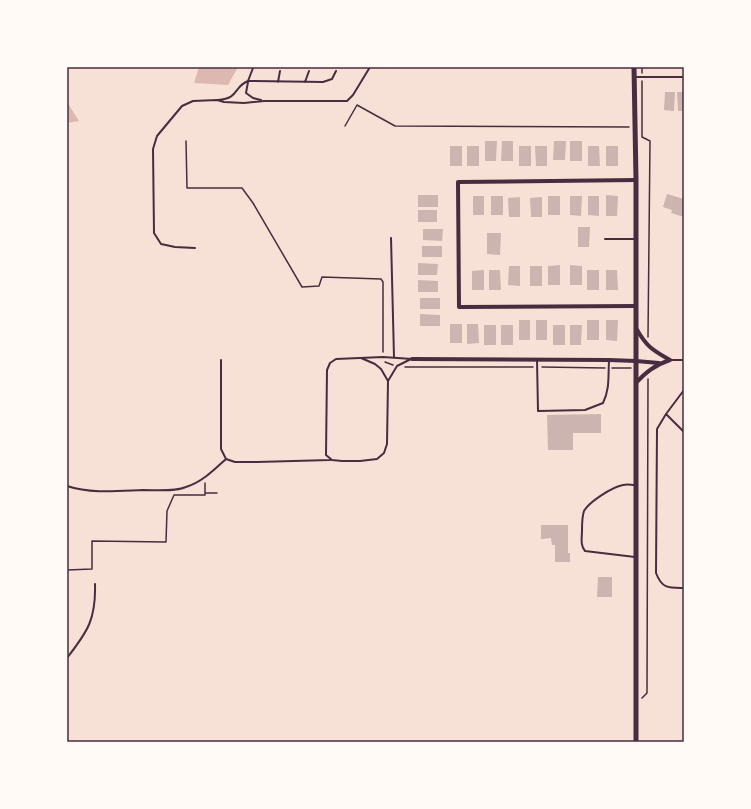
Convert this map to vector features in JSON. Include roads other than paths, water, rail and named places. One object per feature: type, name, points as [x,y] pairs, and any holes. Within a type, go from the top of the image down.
[{"type":"street","points":[[634,67],[636,180],[636,742]]},
{"type":"street","points":[[635,306],[459,307],[458,182],[636,180]]},
{"type":"street","points":[[636,326],[648,346],[670,360]]},
{"type":"street","points":[[412,359],[609,360],[659,363],[670,360]]},
{"type":"street","points":[[636,383],[659,363]]},
{"type":"lane","points":[[217,100],[224,102],[264,100],[347,101],[353,95],[370,67]]},
{"type":"lane","points":[[253,68],[246,89],[248,95],[256,99],[264,100]]},
{"type":"lane","points":[[278,82],[280,71]]},
{"type":"lane","points":[[305,82],[309,71]]},
{"type":"lane","points":[[195,248],[175,247],[161,244],[154,233],[153,149],[157,136],[182,106],[193,101],[224,99],[234,95],[242,84],[248,81],[329,81],[334,76],[336,71]]},
{"type":"lane","points":[[634,77],[684,77]]},
{"type":"lane","points":[[392,238],[394,357]]},
{"type":"lane","points":[[605,239],[636,239]]},
{"type":"lane","points":[[332,460],[326,455],[328,370],[330,363],[336,359],[394,357],[412,359]]},
{"type":"lane","points":[[221,360],[221,449],[226,458],[234,462],[332,460],[360,461],[377,459],[384,453],[387,444],[388,381],[381,369],[375,364],[361,358]]},
{"type":"lane","points":[[388,381],[398,366],[412,359]]},
{"type":"lane","points":[[537,360],[538,411],[585,410],[603,403],[607,395],[609,382],[609,360]]},
{"type":"lane","points":[[670,360],[684,360]]},
{"type":"lane","points":[[684,390],[657,429],[656,573],[664,586],[671,588],[684,588]]},
{"type":"lane","points":[[666,414],[684,432]]},
{"type":"lane","points":[[67,486],[81,490],[95,491],[169,490],[186,488],[200,481],[226,458]]},
{"type":"lane","points":[[636,485],[624,484],[614,488],[602,495],[585,510],[581,543],[582,548],[585,551],[636,557]]},
{"type":"lane","points":[[67,658],[83,638],[92,619],[95,584]]}]
